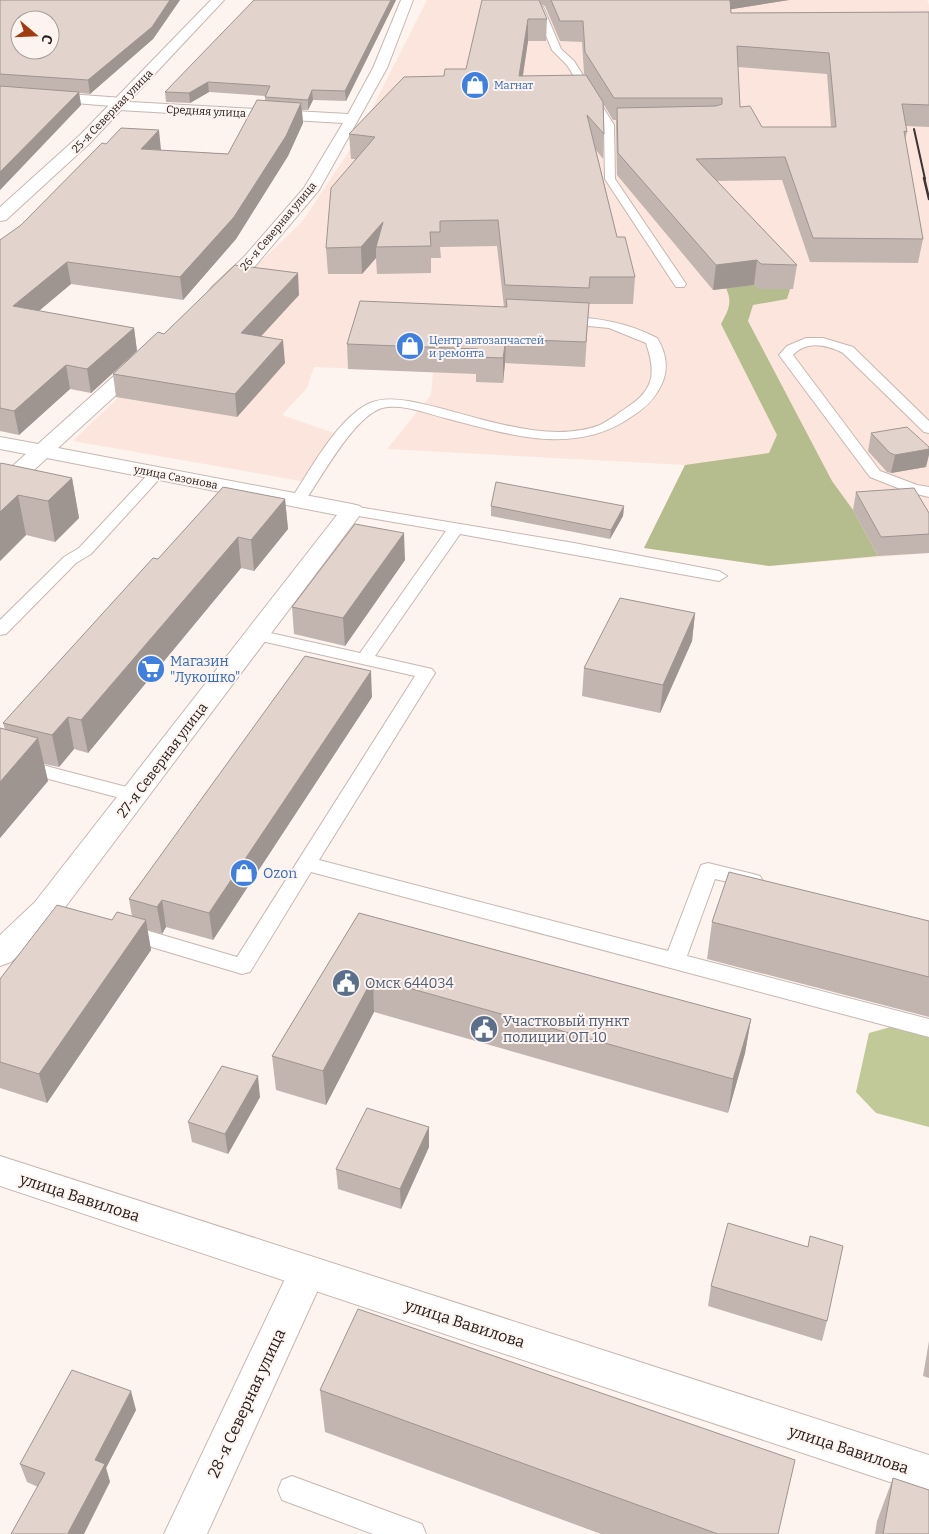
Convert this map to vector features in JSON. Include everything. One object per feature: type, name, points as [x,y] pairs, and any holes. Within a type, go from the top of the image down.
[{"type":"street","name":"25-я Северная улица","points":[[0,216],[37,185],[121,104],[218,0]]},
{"type":"street","name":"26-я Северная улица","points":[[207,302],[250,261],[311,190],[353,120],[380,68],[407,0]]},
{"type":"street","name":"Средняя улица","points":[[0,93],[121,104],[353,120]]},
{"type":"street","points":[[0,489],[156,348]]},
{"type":"street","name":"улица Сазонова","points":[[0,443],[352,511]]},
{"type":"street","name":"27-я Северная улица","points":[[0,954],[56,913],[135,796],[352,511]]},
{"type":"street","name":"улица Вавилова","points":[[0,1171],[929,1476]]},
{"type":"street","name":"28-я Северная улица","points":[[184,1534],[308,1272]]},
{"type":"lane","points":[[486,0],[529,4],[540,9],[557,50],[572,63],[613,125],[610,179],[680,284]]},
{"type":"lane","points":[[298,500],[345,433],[364,412],[377,405],[394,404],[427,408],[537,434],[577,434],[604,428],[638,406],[656,386],[660,365],[652,341],[635,331],[612,324],[590,320],[553,319]]},
{"type":"lane","points":[[929,429],[848,350],[836,344],[812,342],[792,348],[786,356],[875,474],[913,489],[929,492]]},
{"type":"lane","points":[[0,630],[70,560],[85,551],[157,473]]},
{"type":"lane","points":[[352,511],[719,576]]},
{"type":"lane","points":[[364,659],[456,528]]},
{"type":"lane","points":[[112,929],[242,966],[426,673],[258,635]]},
{"type":"lane","points":[[0,760],[135,796]]},
{"type":"lane","points":[[306,864],[929,1028]]},
{"type":"lane","points":[[675,961],[708,870],[775,886]]},
{"type":"lane","points":[[292,1490],[412,1534]]},
{"type":"shaded area","points":[[427,0],[927,0],[929,5],[929,553],[769,566],[644,548],[685,465],[387,449],[431,395],[433,372],[314,367],[307,388],[282,415],[334,433],[301,481],[73,441],[302,222],[355,142]]},
{"type":"green space","points":[[771,283],[791,286],[787,299],[753,305],[748,321],[832,481],[853,510],[878,556],[769,566],[644,548],[685,465],[769,453],[777,435],[721,324],[728,311],[729,298],[726,288]]},
{"type":"green space","points":[[894,1026],[929,1036],[929,1127],[876,1113],[856,1092],[869,1033]]},
{"type":"building","points":[[0,0],[170,0],[152,27],[88,80],[0,74]]},
{"type":"building","points":[[254,0],[391,0],[345,91],[312,90],[308,100],[265,97],[270,86],[208,82],[189,93],[165,92]]},
{"type":"building","points":[[482,0],[539,0],[547,19],[528,19],[519,76],[586,75],[603,102],[604,134],[587,115],[617,237],[625,237],[635,277],[590,277],[589,288],[505,285],[498,220],[440,221],[440,232],[430,232],[431,246],[376,247],[383,222],[361,247],[326,248],[331,188],[375,137],[349,134],[404,77],[444,76],[445,69],[466,69]]},
{"type":"building","points":[[551,0],[730,0],[731,13],[929,12],[929,105],[902,104],[907,132],[904,131],[923,239],[813,238],[785,157],[696,159],[797,265],[761,264],[757,260],[716,265],[618,153],[617,108],[716,106],[722,104],[722,98],[614,98],[585,52],[583,21],[560,21]],"holes":[[[737,46],[829,53],[836,127],[762,127],[750,106],[740,107]]]},
{"type":"building","points":[[0,86],[79,92],[0,172]]},
{"type":"building","points":[[257,100],[301,103],[286,136],[234,217],[180,277],[67,262],[13,306],[134,328],[87,369],[66,365],[14,411],[0,408],[0,240],[21,225],[102,143],[106,144],[121,128],[159,130],[141,149],[228,154]]},
{"type":"building","points":[[235,265],[298,273],[241,333],[283,340],[235,394],[113,374],[158,332],[164,334]]},
{"type":"building","points":[[506,299],[589,303],[586,342],[506,339],[503,358],[476,357],[478,349],[347,344],[360,301],[507,307]]},
{"type":"building","points":[[907,427],[929,449],[895,455],[890,453],[871,433]]},
{"type":"building","points":[[1,463],[72,478],[48,501],[18,495],[0,512]]},
{"type":"building","points":[[496,482],[624,506],[611,530],[491,506]]},
{"type":"building","points":[[223,487],[285,499],[251,540],[238,537],[81,720],[68,717],[52,735],[3,723],[153,558],[158,559]]},
{"type":"building","points":[[914,488],[929,513],[929,534],[881,537],[856,492]]},
{"type":"building","points":[[355,524],[404,533],[343,618],[292,607]]},
{"type":"building","points":[[620,598],[695,613],[663,685],[584,668]]},
{"type":"building","points":[[305,656],[371,671],[209,913],[162,900],[157,907],[129,899]]},
{"type":"building","points":[[0,728],[38,738],[0,782]]},
{"type":"building","points":[[729,872],[929,921],[929,977],[712,922]]},
{"type":"building","points":[[57,905],[112,920],[117,912],[146,920],[39,1074],[0,1062],[0,979]]},
{"type":"building","points":[[359,913],[751,1019],[733,1079],[373,978],[323,1071],[272,1056]]},
{"type":"building","points":[[222,1066],[258,1076],[225,1134],[188,1122]]},
{"type":"building","points":[[367,1108],[429,1127],[400,1189],[336,1169]]},
{"type":"building","points":[[728,1223],[808,1247],[810,1236],[843,1246],[827,1321],[711,1286]]},
{"type":"building","points":[[358,1309],[795,1460],[778,1534],[718,1534],[320,1390]]},
{"type":"building","points":[[72,1370],[131,1391],[95,1460],[105,1464],[68,1533],[71,1534],[11,1534],[45,1473],[20,1464]]},
{"type":"building","points":[[893,1478],[929,1490],[929,1534],[883,1534]]},
{"type":"railway","points":[[914,129],[925,179]]},
{"type":"railway","points":[[924,178],[929,199]]},
{"type":"place","name":"Магнат","points":[[475,85]]},
{"type":"place","name":"Центр автозапчастей и ремонта","points":[[410,346]]},
{"type":"place","name":"Магазин \"Лукошко\"","points":[[151,669]]},
{"type":"place","name":"Ozon","points":[[244,873]]},
{"type":"place","name":"Омск 644034","points":[[346,983]]},
{"type":"place","name":"Участковый пункт полиции ОП 10","points":[[484,1029]]}]
